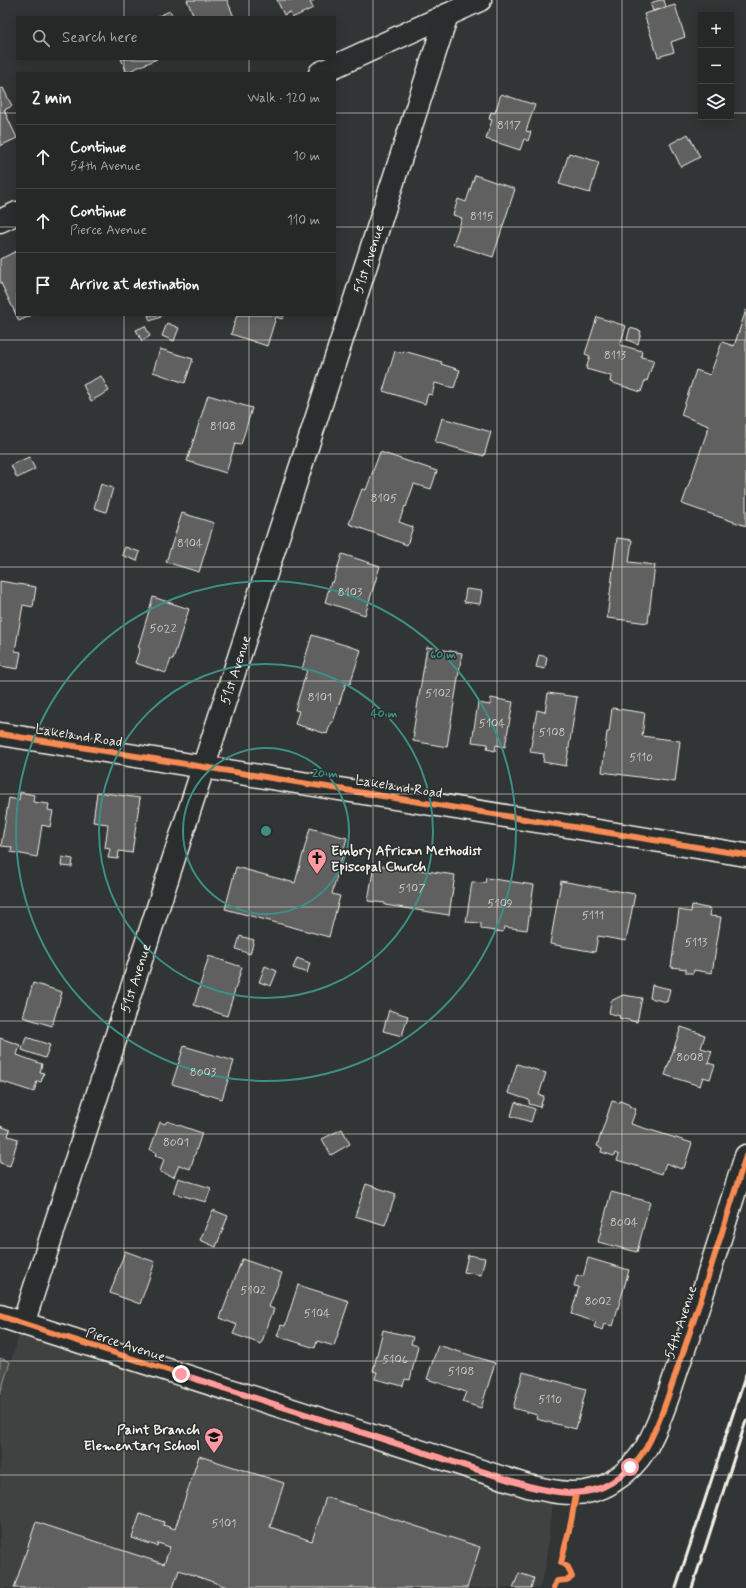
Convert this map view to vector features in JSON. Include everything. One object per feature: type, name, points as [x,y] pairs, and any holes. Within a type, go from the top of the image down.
[{"type":"street","points":[[322,72],[480,0]]},
{"type":"street","name":"51st Avenue","points":[[23,1324],[447,15]]},
{"type":"street","points":[[0,221],[16,213]]},
{"type":"street","name":"Lakeland Road","points":[[0,734],[746,855]]},
{"type":"street","name":"54th Avenue","points":[[612,1482],[630,1467],[645,1448],[660,1418],[692,1328],[746,1156]]},
{"type":"street","name":"Pierce Avenue","points":[[0,1316],[528,1486],[553,1492],[576,1494],[596,1490],[612,1482]]},
{"type":"shaded area","name":"Paint Branch Elementary School","points":[[23,1323],[553,1492],[545,1570],[539,1588],[0,1588],[0,1395]]},
{"type":"shaded area","points":[[0,1358],[10,1362],[0,1394]]},
{"type":"building","points":[[187,0],[227,0],[234,16],[194,16]]},
{"type":"building","points":[[277,0],[315,0],[310,2],[313,8],[296,16],[292,16],[290,12],[284,15]]},
{"type":"building","points":[[664,0],[666,7],[653,11],[650,3]]},
{"type":"building","points":[[675,5],[685,37],[671,42],[674,52],[658,57],[644,14]]},
{"type":"building","points":[[170,11],[172,16],[158,16]]},
{"type":"building","points":[[121,60],[155,60],[127,72]]},
{"type":"building","points":[[3,88],[12,106],[4,110],[16,138],[0,146],[0,89]]},
{"type":"building","points":[[501,94],[535,105],[526,131],[531,132],[528,141],[524,139],[520,150],[486,139],[492,120],[489,119],[491,112],[495,113]]},
{"type":"building","points":[[688,134],[700,157],[681,167],[670,144]]},
{"type":"building","points":[[569,153],[599,162],[590,193],[559,184]]},
{"type":"building","points":[[475,175],[515,189],[493,257],[453,244],[462,218],[453,215],[458,199],[466,202]]},
{"type":"building","points":[[16,251],[16,315],[0,281],[0,259]]},
{"type":"building","points":[[746,310],[746,526],[682,504],[709,426],[681,415],[696,370],[710,375],[722,342],[734,346]]},
{"type":"building","points":[[17,316],[30,316],[19,321]]},
{"type":"building","points":[[148,316],[161,317],[150,321]]},
{"type":"building","points":[[237,316],[284,316],[282,319],[276,317],[267,346],[231,334]]},
{"type":"building","points":[[597,317],[626,326],[620,345],[642,351],[641,357],[654,360],[647,381],[645,380],[641,392],[610,382],[611,376],[586,369],[590,356],[585,354]]},
{"type":"building","points":[[167,323],[179,328],[174,341],[162,336]]},
{"type":"building","points":[[145,326],[150,336],[142,341],[136,330]]},
{"type":"building","points":[[630,328],[641,331],[638,344],[627,340]]},
{"type":"building","points":[[160,349],[193,359],[185,383],[153,372]]},
{"type":"building","points":[[395,351],[403,353],[404,351],[442,362],[441,364],[460,370],[454,388],[435,383],[432,395],[428,394],[425,404],[383,391]]},
{"type":"building","points":[[101,376],[109,391],[91,401],[83,385]]},
{"type":"building","points":[[208,395],[252,408],[241,445],[235,444],[226,473],[187,461]]},
{"type":"building","points":[[442,418],[491,432],[484,456],[435,442]]},
{"type":"building","points":[[380,452],[437,471],[431,489],[414,484],[406,507],[405,506],[399,522],[413,527],[407,545],[349,524],[362,489],[366,490]]},
{"type":"building","points":[[29,457],[35,469],[17,478],[11,465]]},
{"type":"building","points":[[101,484],[113,488],[106,512],[94,508]]},
{"type":"building","points":[[182,513],[214,523],[199,572],[166,562]]},
{"type":"building","points":[[617,538],[632,540],[629,562],[655,565],[648,623],[607,618]]},
{"type":"building","points":[[125,547],[140,552],[137,561],[122,555]]},
{"type":"building","points":[[342,554],[380,566],[365,615],[325,602]]},
{"type":"building","points":[[0,581],[36,587],[33,607],[23,605],[15,651],[21,652],[18,669],[0,666]]},
{"type":"building","points":[[466,589],[482,591],[480,604],[464,602]]},
{"type":"building","points":[[153,597],[189,609],[173,659],[171,659],[166,673],[135,663]]},
{"type":"building","points":[[312,635],[361,650],[350,684],[346,683],[333,722],[331,722],[327,734],[295,724],[299,711],[295,710],[307,670],[302,669]]},
{"type":"building","points":[[427,647],[462,653],[447,747],[413,741]]},
{"type":"building","points":[[539,655],[547,657],[545,669],[536,667]]},
{"type":"building","points":[[548,693],[577,697],[566,766],[543,762],[544,754],[530,752],[537,710],[545,712]]},
{"type":"building","points":[[491,698],[513,702],[505,747],[496,745],[495,751],[487,749],[488,744],[472,742],[478,703],[490,705]]},
{"type":"building","points":[[612,708],[645,713],[642,736],[680,741],[675,782],[602,772],[607,732],[609,732]]},
{"type":"building","points":[[20,792],[34,795],[33,802],[49,804],[48,810],[53,811],[50,827],[42,825],[37,857],[11,852],[12,847],[1,846],[9,798],[19,800]]},
{"type":"building","points":[[97,792],[140,798],[132,853],[119,851],[118,859],[108,858],[110,849],[105,848],[108,824],[93,822]]},
{"type":"building","name":"Embry African Methodist Episcopal Church","points":[[310,828],[347,838],[332,894],[340,896],[329,937],[225,909],[236,867],[295,883]]},
{"type":"building","points":[[62,857],[73,859],[72,867],[61,866]]},
{"type":"building","points":[[374,865],[455,875],[449,915],[368,901]]},
{"type":"building","points":[[486,878],[534,885],[527,930],[504,927],[503,932],[481,929],[481,923],[466,922],[472,882],[485,883]]},
{"type":"building","points":[[561,881],[635,894],[626,941],[598,936],[595,952],[550,944]]},
{"type":"building","points":[[692,905],[711,909],[710,916],[721,917],[712,973],[694,970],[693,973],[686,973],[686,969],[671,967],[679,910],[691,912]]},
{"type":"building","points":[[240,936],[254,940],[250,954],[236,949]]},
{"type":"building","points":[[209,956],[242,967],[227,1016],[194,1005]]},
{"type":"building","points":[[297,958],[310,963],[307,973],[293,968]]},
{"type":"building","points":[[265,966],[277,971],[271,986],[259,982]]},
{"type":"building","points":[[33,983],[62,992],[52,1026],[23,1017]]},
{"type":"building","points":[[652,985],[670,989],[667,1002],[650,998]]},
{"type":"building","points":[[623,995],[642,998],[637,1022],[619,1018],[620,1016],[609,1013],[611,1001]]},
{"type":"building","points":[[389,1010],[408,1016],[402,1036],[383,1031]]},
{"type":"building","points":[[681,1027],[705,1035],[701,1048],[712,1051],[708,1063],[715,1065],[710,1079],[703,1077],[700,1086],[665,1075]]},
{"type":"building","points":[[26,1037],[50,1045],[45,1058],[22,1050]]},
{"type":"building","points":[[0,1038],[20,1045],[17,1055],[42,1064],[40,1072],[44,1073],[41,1082],[37,1081],[34,1092],[0,1081]]},
{"type":"building","points":[[184,1046],[234,1061],[222,1099],[172,1084]]},
{"type":"building","points":[[517,1064],[546,1073],[539,1095],[544,1096],[540,1107],[529,1104],[529,1100],[508,1093]]},
{"type":"building","points":[[612,1101],[619,1103],[620,1101],[636,1109],[631,1124],[692,1143],[684,1168],[681,1169],[666,1163],[662,1174],[617,1160],[619,1155],[615,1153],[614,1156],[601,1152],[602,1148],[597,1146]]},
{"type":"building","points":[[515,1102],[535,1109],[531,1122],[511,1116]]},
{"type":"building","points":[[167,1121],[202,1133],[190,1169],[179,1165],[174,1177],[160,1172],[164,1159],[155,1156],[156,1152],[150,1150],[160,1122],[165,1124]]},
{"type":"building","points":[[0,1126],[10,1130],[8,1136],[18,1139],[10,1166],[0,1163]]},
{"type":"building","points":[[342,1129],[350,1144],[331,1155],[322,1139]]},
{"type":"building","points":[[178,1178],[211,1188],[206,1202],[173,1193]]},
{"type":"building","points":[[366,1184],[396,1194],[385,1225],[355,1216]]},
{"type":"building","points":[[611,1192],[650,1202],[637,1252],[598,1242]]},
{"type":"building","points":[[213,1210],[228,1216],[216,1247],[200,1240]]},
{"type":"building","points":[[125,1251],[155,1262],[140,1304],[110,1293]]},
{"type":"building","points":[[468,1255],[485,1258],[481,1275],[464,1272]]},
{"type":"building","points":[[588,1258],[629,1270],[613,1326],[604,1324],[602,1330],[594,1327],[596,1322],[571,1314],[579,1287],[574,1286],[577,1275],[583,1277]]},
{"type":"building","points":[[242,1259],[282,1273],[269,1307],[274,1309],[261,1344],[233,1334],[237,1325],[220,1318]]},
{"type":"building","points":[[298,1285],[349,1301],[334,1346],[317,1341],[315,1348],[277,1336],[281,1325],[285,1326]]},
{"type":"building","points":[[383,1330],[413,1337],[411,1344],[418,1346],[410,1380],[405,1379],[403,1386],[375,1379],[377,1372],[373,1371]]},
{"type":"building","points":[[438,1345],[495,1363],[481,1408],[462,1402],[466,1392],[427,1379]]},
{"type":"building","points":[[523,1372],[586,1389],[576,1429],[536,1419],[537,1415],[513,1408]]},
{"type":"building","points":[[199,1456],[284,1483],[270,1527],[312,1541],[326,1497],[480,1547],[467,1588],[230,1588],[179,1570],[173,1588],[14,1588],[36,1522],[164,1564],[170,1547],[158,1543],[157,1546],[132,1538],[140,1514],[164,1522],[163,1525],[175,1529]]},
{"type":"building","points":[[519,1573],[534,1578],[531,1588],[513,1588]]},
{"type":"railway","points":[[676,1588],[746,1374]]},
{"type":"railway","points":[[692,1588],[746,1421]]},
{"type":"cycle path","points":[[0,734],[746,855]]},
{"type":"cycle path","points":[[0,1316],[528,1486],[549,1491],[571,1493],[592,1491],[612,1482],[626,1471],[643,1453],[651,1438],[665,1405],[689,1335],[746,1156]]},
{"type":"cycle path","points":[[554,1588],[557,1581],[567,1580],[572,1577],[568,1567],[561,1563],[576,1494]]},
{"type":"place","name":"Embry African Methodist Episcopal Church","points":[[317,875]]},
{"type":"place","name":"Paint Branch Elementary School","points":[[214,1454]]},
{"type":"route","points":[[181,1374],[528,1486],[553,1492],[576,1494],[596,1490],[612,1482],[630,1467]]}]
